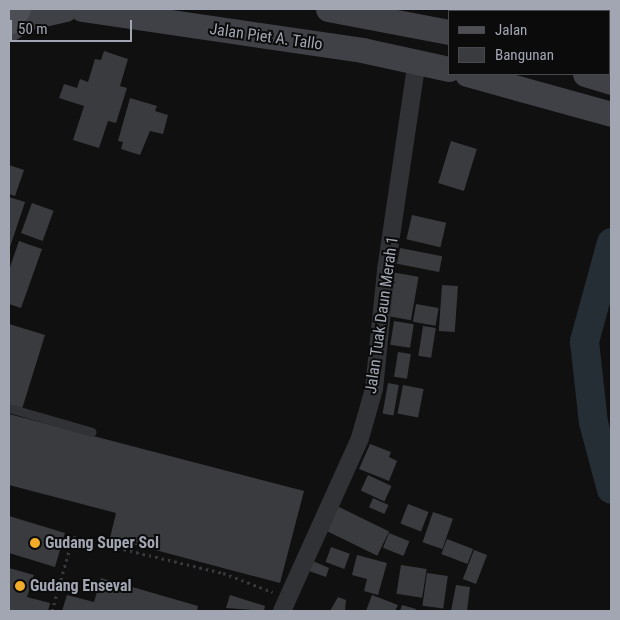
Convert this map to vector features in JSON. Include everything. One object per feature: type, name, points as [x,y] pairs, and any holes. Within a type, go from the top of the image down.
[{"type":"main road","points":[[9,21],[17,9]]},
{"type":"main road","points":[[9,29],[26,18],[65,9]]},
{"type":"main road","name":"Jalan Piet A. Tallo","points":[[82,9],[418,61],[448,69]]},
{"type":"main road","points":[[328,9],[448,32]]},
{"type":"main road","points":[[471,75],[611,114]]},
{"type":"main road","points":[[588,75],[611,82]]},
{"type":"street","name":"Jalan Tuak Daun Merah 1","points":[[285,606],[360,438],[374,389],[386,270],[418,61]]},
{"type":"lane","points":[[9,408],[92,432]]},
{"type":"path","points":[[52,611],[74,537],[255,582],[285,606]]},
{"type":"building","points":[[496,9],[526,9],[526,10]]},
{"type":"building","points":[[104,51],[128,59],[120,86],[127,88],[116,123],[108,121],[99,148],[73,140],[84,106],[59,98],[64,84],[77,88],[80,79],[88,82],[95,59],[101,60]]},
{"type":"building","points":[[130,98],[157,106],[155,111],[168,115],[163,134],[150,131],[140,155],[121,149],[123,142],[118,141]]},
{"type":"building","points":[[451,141],[477,149],[464,191],[438,183]]},
{"type":"building","points":[[9,165],[24,170],[15,196],[9,194]]},
{"type":"building","points":[[9,197],[25,202],[9,250]]},
{"type":"building","points":[[32,203],[54,211],[43,241],[21,233]]},
{"type":"building","points":[[412,215],[446,223],[440,247],[406,239]]},
{"type":"building","points":[[19,241],[42,249],[21,308],[9,304],[9,270]]},
{"type":"building","points":[[400,248],[442,256],[439,272],[397,264]]},
{"type":"building","points":[[391,272],[419,277],[411,320],[383,315]]},
{"type":"building","points":[[442,285],[458,286],[455,332],[439,331]]},
{"type":"building","points":[[416,304],[439,308],[436,326],[413,322]]},
{"type":"building","points":[[394,321],[414,324],[410,348],[390,345]]},
{"type":"building","points":[[9,324],[45,335],[22,409],[9,405]]},
{"type":"building","points":[[423,326],[436,328],[431,358],[418,356]]},
{"type":"building","points":[[398,352],[411,354],[407,379],[394,377]]},
{"type":"building","points":[[388,383],[399,385],[393,415],[383,414]]},
{"type":"building","points":[[403,385],[424,389],[418,417],[397,413]]},
{"type":"building","points":[[9,414],[304,491],[280,583],[110,538],[116,513],[9,485]]},
{"type":"building","points":[[370,444],[391,452],[389,457],[397,461],[389,481],[359,469]]},
{"type":"building","points":[[368,475],[392,486],[384,501],[361,490]]},
{"type":"building","points":[[373,498],[389,505],[384,514],[369,507]]},
{"type":"building","points":[[408,504],[429,512],[421,531],[400,524]]},
{"type":"building","points":[[337,506],[389,531],[377,556],[325,530]]},
{"type":"building","points":[[433,512],[453,519],[442,549],[423,542]]},
{"type":"building","name":"Gudang Super Sol","points":[[9,516],[65,533],[55,567],[9,553]]},
{"type":"building","points":[[389,533],[409,541],[403,556],[383,548]]},
{"type":"building","points":[[447,539],[473,549],[467,564],[441,554]]},
{"type":"building","points":[[331,547],[350,554],[344,569],[326,562]]},
{"type":"building","points":[[474,550],[487,555],[476,584],[463,579]]},
{"type":"building","points":[[357,555],[387,563],[378,595],[364,591],[367,579],[352,575]]},
{"type":"building","points":[[313,561],[329,568],[326,577],[309,571]]},
{"type":"building","points":[[401,565],[427,569],[422,598],[396,594]]},
{"type":"building","name":"Gudang Enseval","points":[[9,568],[34,575],[27,597],[50,603],[48,611],[9,611]]},
{"type":"building","points":[[427,573],[448,576],[443,609],[422,606]]},
{"type":"building","points":[[101,578],[198,606],[197,611],[62,611],[67,595],[94,602]]},
{"type":"building","points":[[456,585],[470,587],[467,611],[451,611]]},
{"type":"building","points":[[230,595],[265,606],[264,611],[226,608]]},
{"type":"building","points":[[372,595],[398,605],[395,611],[366,611]]},
{"type":"building","points":[[338,597],[346,600],[345,611],[330,611]]},
{"type":"building","points":[[402,605],[416,609],[415,611],[400,611]]},
{"type":"waterway","points":[[611,242],[584,341],[593,422],[611,489]]},
{"type":"place","name":"Gudang Super Sol","points":[[35,543]]},
{"type":"place","name":"Gudang Enseval","points":[[20,586]]}]
